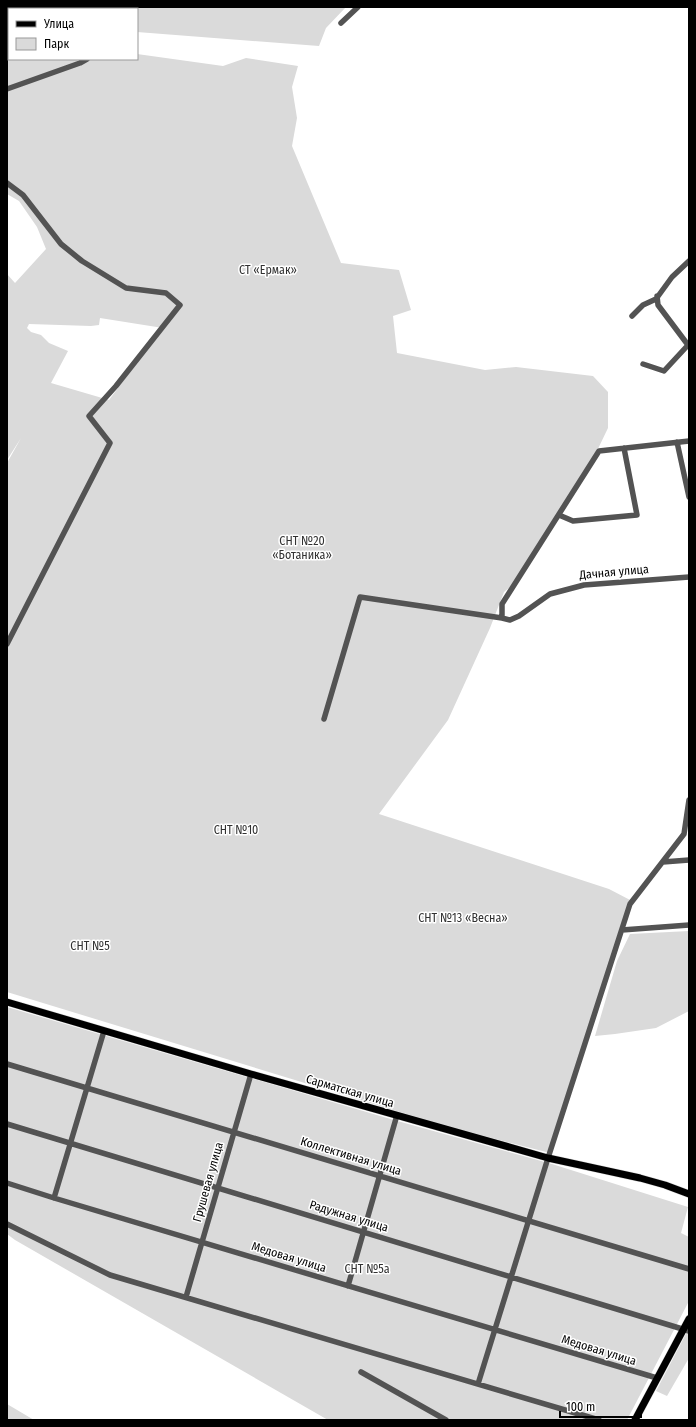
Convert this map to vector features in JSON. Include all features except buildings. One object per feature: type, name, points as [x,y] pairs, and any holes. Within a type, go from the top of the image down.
[{"type":"main road","name":"Сарматская улица","points":[[7,1002],[251,1074],[548,1158],[640,1178],[689,1194]]},
{"type":"main road","points":[[635,1420],[657,1378],[686,1330],[689,1318]]},
{"type":"street","points":[[341,22],[358,7]]},
{"type":"street","points":[[7,89],[85,60]]},
{"type":"street","points":[[7,183],[23,195],[61,244],[82,261],[126,288],[166,293],[180,305],[116,386],[89,416],[110,443],[7,644]]},
{"type":"street","points":[[632,316],[643,305],[656,300],[657,296],[672,277],[689,261]]},
{"type":"street","points":[[643,364],[664,371],[688,345],[658,305],[657,296]]},
{"type":"street","points":[[502,618],[502,604],[599,451],[689,441]]},
{"type":"street","points":[[677,442],[689,497]]},
{"type":"street","points":[[559,515],[573,521],[637,515],[624,448]]},
{"type":"street","name":"Дачная улица","points":[[324,719],[360,597],[510,620],[519,616],[550,594],[584,584],[689,577]]},
{"type":"street","points":[[478,1384],[548,1158],[630,904],[684,834],[689,800]]},
{"type":"street","points":[[663,862],[689,860]]},
{"type":"street","points":[[622,930],[689,925]]},
{"type":"street","points":[[54,1198],[104,1031]]},
{"type":"street","name":"Коллективная улица","points":[[7,1064],[689,1268]]},
{"type":"street","name":"Грушевая улица","points":[[186,1297],[251,1074]]},
{"type":"street","points":[[348,1286],[397,1115]]},
{"type":"street","name":"Радужная улица","points":[[7,1124],[686,1330]]},
{"type":"street","name":"Медовая улица","points":[[7,1183],[657,1378]]},
{"type":"street","points":[[7,1224],[110,1275],[599,1420]]},
{"type":"street","points":[[361,1372],[446,1420]]},
{"type":"green space","points":[[7,7],[14,8],[8,8],[8,60],[138,60],[138,54],[223,66],[246,58],[298,66],[292,87],[297,118],[292,146],[341,263],[399,270],[411,310],[393,316],[397,353],[485,370],[516,367],[593,376],[608,392],[608,428],[595,455],[521,578],[504,592],[490,628],[448,720],[379,814],[609,889],[632,901],[550,1153],[452,1128],[7,992],[7,463],[21,438],[7,460],[7,274],[15,283],[46,249],[37,227],[19,201],[7,194]],"holes":[[[100,318],[163,328],[109,400],[51,383],[68,351],[49,343],[41,335],[31,332],[27,328],[29,324],[91,326],[99,325]]]},
{"type":"green space","points":[[346,7],[326,28],[319,46],[138,32],[138,8],[22,8]]},
{"type":"green space","points":[[689,931],[689,1011],[656,1028],[595,1036],[617,961],[630,934]]},
{"type":"green space","name":"СНТ №5а","points":[[7,1007],[394,1120],[552,1164],[688,1207],[681,1233],[689,1237],[689,1301],[627,1420],[328,1420],[15,1240],[7,1234]]},
{"type":"green space","points":[[689,1328],[689,1358],[667,1396],[656,1391]]},
{"type":"green space","points":[[7,1404],[34,1420],[7,1420]]},
{"type":"park label","name":"СТ «Ермак»","points":[[268,270]]},
{"type":"park label","name":"СНТ №20 «Ботаника»","points":[[302,548]]},
{"type":"park label","name":"СНТ №10","points":[[236,830]]},
{"type":"park label","name":"СНТ №13 «Весна»","points":[[463,918]]},
{"type":"park label","name":"СНТ №5","points":[[90,946]]}]
